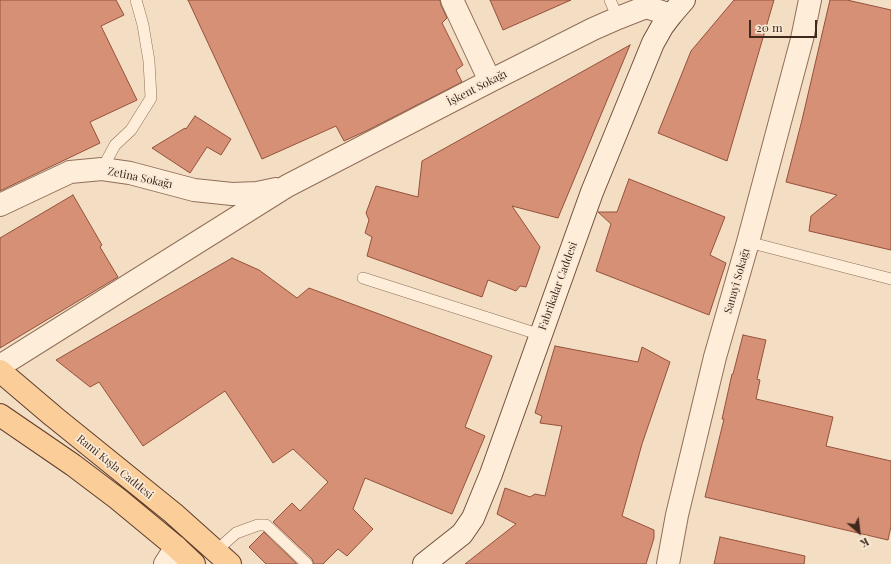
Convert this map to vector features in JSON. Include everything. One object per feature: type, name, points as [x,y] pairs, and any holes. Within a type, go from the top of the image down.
[{"type":"main road","name":"Rami Kışla Caddesi","points":[[0,371],[173,513],[223,557]]},
{"type":"main road","points":[[0,415],[73,465],[123,504],[170,555],[194,564]]},
{"type":"street","points":[[452,0],[490,81]]},
{"type":"street","name":"Sanayi Sokağı","points":[[668,564],[677,515],[715,357],[748,242],[802,39],[810,0]]},
{"type":"street","name":"İşkent Sokağı","points":[[286,186],[593,29],[614,5],[677,8]]},
{"type":"street","name":"Fabrikalar Caddesi","points":[[424,564],[462,534],[473,518],[491,474],[592,192],[653,43],[662,27],[677,8]]},
{"type":"street","name":"Zetina Sokağı","points":[[0,205],[70,172],[102,169],[130,173],[194,190],[232,194],[257,193],[286,186]]},
{"type":"street","points":[[0,366],[286,186]]},
{"type":"lane","points":[[102,169],[115,145],[131,130],[151,98],[143,25],[136,0]]},
{"type":"lane","points":[[748,242],[891,279]]},
{"type":"lane","points":[[363,278],[541,335]]},
{"type":"lane","points":[[223,557],[236,533],[258,525],[266,525],[307,564]]},
{"type":"building","points":[[0,0],[116,0],[124,15],[101,26],[137,100],[90,122],[100,143],[0,191]]},
{"type":"building","points":[[188,0],[440,0],[447,18],[442,23],[463,65],[456,70],[462,82],[344,141],[336,126],[262,159]]},
{"type":"building","points":[[490,0],[571,0],[503,30]]},
{"type":"building","points":[[734,0],[774,0],[727,161],[658,133],[691,51]]},
{"type":"building","points":[[830,0],[847,0],[891,10],[891,250],[809,231],[811,216],[837,195],[786,182]]},
{"type":"building","points":[[630,45],[558,218],[512,206],[540,247],[526,287],[520,286],[516,291],[488,280],[482,297],[367,256],[372,237],[365,233],[369,220],[366,213],[376,186],[418,197],[422,161]]},
{"type":"building","points":[[195,116],[231,139],[221,155],[207,147],[190,173],[152,148],[185,128],[186,129]]},
{"type":"building","points":[[629,179],[725,217],[710,255],[726,263],[709,315],[596,271],[611,224],[598,212],[617,212]]},
{"type":"building","points":[[73,195],[102,245],[100,247],[118,277],[0,348],[0,238]]},
{"type":"building","points":[[232,258],[259,270],[297,298],[309,288],[492,356],[465,427],[485,436],[452,514],[365,478],[353,509],[373,529],[347,556],[338,549],[323,564],[314,564],[312,559],[273,522],[292,503],[300,511],[328,482],[293,449],[273,463],[225,391],[143,446],[99,382],[90,387],[56,360]]},
{"type":"building","points":[[743,335],[766,340],[757,379],[760,380],[756,399],[833,417],[826,446],[891,461],[891,526],[888,540],[705,497],[724,419],[722,419],[732,374]]},
{"type":"building","points":[[555,346],[638,362],[642,347],[670,362],[642,444],[622,516],[654,530],[654,538],[646,564],[465,564],[516,524],[497,514],[505,488],[530,497],[535,494],[545,496],[562,426],[540,423],[542,416],[535,413]]},
{"type":"building","points":[[264,532],[297,564],[266,564],[249,547]]},
{"type":"building","points":[[720,537],[805,556],[804,564],[714,564]]}]
